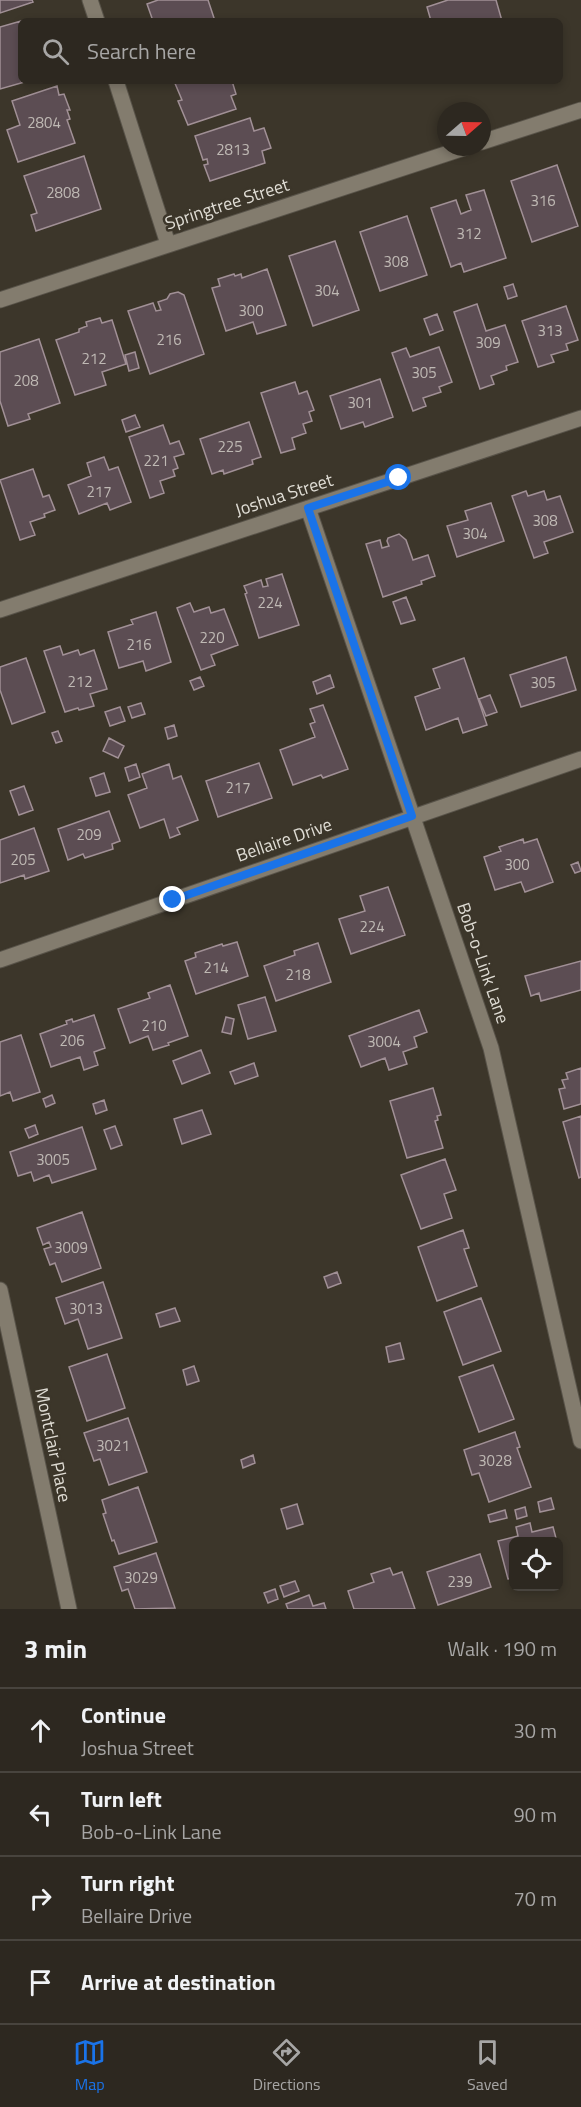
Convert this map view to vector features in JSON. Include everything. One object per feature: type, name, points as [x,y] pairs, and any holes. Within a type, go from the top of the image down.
[{"type":"street","points":[[90,0],[95,18]]},
{"type":"street","points":[[117,84],[168,244]]},
{"type":"street","points":[[491,139],[581,110]]},
{"type":"street","name":"Springtree Street","points":[[0,300],[439,156]]},
{"type":"street","name":"Joshua Street","points":[[0,610],[581,418]]},
{"type":"street","name":"Bob-o-Link Lane","points":[[308,508],[491,1048],[532,1218],[581,1441]]},
{"type":"street","name":"Bellaire Drive","points":[[0,960],[581,759]]},
{"type":"street","name":"Montclair Place","points":[[0,1290],[69,1609]]},
{"type":"building","points":[[0,0],[32,0],[33,2],[0,13]]},
{"type":"building","points":[[158,0],[208,0],[214,18],[152,18],[147,4]]},
{"type":"building","points":[[448,0],[496,0],[501,18],[430,18],[427,7]]},
{"type":"building","points":[[18,22],[18,84],[0,89],[0,27]]},
{"type":"building","points":[[175,84],[233,84],[236,94],[231,96],[236,109],[188,125],[178,101],[182,100]]},
{"type":"building","points":[[57,86],[59,95],[64,94],[70,110],[67,110],[70,119],[67,120],[75,143],[18,162],[7,130],[20,125],[12,101]]},
{"type":"building","points":[[250,118],[254,131],[264,128],[271,148],[262,151],[265,163],[210,181],[204,165],[208,164],[207,159],[203,160],[195,136]]},
{"type":"building","points":[[84,156],[101,209],[36,231],[31,215],[37,213],[24,176]]},
{"type":"building","points":[[557,165],[578,226],[532,242],[511,181]]},
{"type":"building","points":[[484,190],[506,258],[464,272],[461,263],[451,267],[431,208],[456,200],[461,214],[471,210],[466,195]]},
{"type":"building","points":[[407,216],[427,275],[380,291],[360,232]]},
{"type":"building","points":[[335,241],[359,310],[313,326],[289,256]]},
{"type":"building","points":[[267,269],[286,325],[257,334],[253,322],[226,331],[212,288],[220,286],[218,279],[234,274],[235,276],[241,274],[242,278]]},
{"type":"building","points":[[513,284],[517,296],[508,299],[504,287]]},
{"type":"building","points":[[178,292],[184,295],[204,354],[150,374],[128,311],[153,303],[156,311],[161,310],[158,302]]},
{"type":"building","points":[[477,304],[486,331],[505,325],[518,362],[506,366],[507,370],[491,376],[494,384],[480,389],[454,312]]},
{"type":"building","points":[[566,306],[578,340],[566,344],[568,350],[551,355],[554,362],[538,367],[522,321]]},
{"type":"building","points":[[437,314],[443,330],[430,335],[424,319]]},
{"type":"building","points":[[100,318],[102,323],[112,320],[126,364],[102,372],[106,385],[75,395],[56,340],[79,332],[79,329],[87,326],[86,322]]},
{"type":"building","points":[[39,339],[60,403],[28,414],[30,419],[8,426],[0,401],[0,352]]},
{"type":"building","points":[[439,347],[452,382],[439,387],[441,392],[423,398],[426,406],[413,411],[392,353],[406,348],[410,357]]},
{"type":"building","points":[[135,352],[139,368],[129,371],[125,355]]},
{"type":"building","points":[[380,379],[393,417],[365,427],[363,422],[341,429],[330,396]]},
{"type":"building","points":[[295,382],[299,394],[307,391],[314,410],[309,412],[312,421],[303,424],[306,433],[292,438],[295,449],[281,453],[261,393]]},
{"type":"building","points":[[135,415],[140,427],[126,432],[122,420]]},
{"type":"building","points":[[249,422],[261,457],[252,460],[253,464],[224,474],[223,470],[212,474],[200,439]]},
{"type":"building","points":[[163,425],[170,444],[179,441],[184,454],[174,457],[178,468],[173,470],[175,476],[160,481],[164,493],[150,498],[129,437]]},
{"type":"building","points":[[104,457],[109,470],[118,467],[131,502],[110,510],[107,503],[79,514],[68,485],[91,476],[87,463]]},
{"type":"building","points":[[33,469],[43,497],[49,495],[55,510],[44,514],[45,517],[30,522],[35,535],[20,540],[0,480]]},
{"type":"building","points":[[526,491],[528,496],[544,491],[547,500],[560,496],[573,532],[544,542],[548,553],[534,558],[512,496]]},
{"type":"building","points":[[491,503],[504,541],[457,557],[447,526],[468,520],[465,511]]},
{"type":"building","points":[[399,534],[406,540],[413,560],[428,555],[435,576],[421,581],[422,584],[383,597],[366,544],[380,540],[382,548],[389,546],[388,538]]},
{"type":"building","points":[[282,574],[299,625],[259,638],[244,586],[261,580],[263,587],[268,586],[266,579]]},
{"type":"building","points":[[406,597],[415,620],[401,624],[393,602]]},
{"type":"building","points":[[190,603],[194,612],[209,607],[211,613],[224,609],[238,645],[211,655],[215,665],[201,670],[177,608]]},
{"type":"building","points":[[156,612],[171,662],[146,671],[143,661],[119,668],[108,632],[133,624],[131,620]]},
{"type":"building","points":[[60,646],[63,655],[78,650],[80,655],[94,650],[107,689],[90,694],[94,706],[65,712],[44,651]]},
{"type":"building","points":[[566,657],[576,690],[521,707],[510,675]]},
{"type":"building","points":[[26,658],[45,712],[12,724],[0,690],[0,667]]},
{"type":"building","points":[[464,658],[487,725],[463,733],[458,718],[426,730],[415,697],[440,688],[433,669]]},
{"type":"building","points":[[330,675],[334,687],[317,694],[313,682]]},
{"type":"building","points":[[200,677],[204,686],[194,690],[190,681]]},
{"type":"building","points":[[490,695],[497,712],[486,716],[479,699]]},
{"type":"building","points":[[141,703],[145,714],[132,718],[128,707]]},
{"type":"building","points":[[323,705],[348,769],[293,785],[280,750],[315,737],[310,724],[315,722],[310,709]]},
{"type":"building","points":[[120,707],[125,721],[110,726],[105,712]]},
{"type":"building","points":[[174,725],[177,736],[168,739],[165,728]]},
{"type":"building","points":[[58,731],[62,741],[56,743],[52,733]]},
{"type":"building","points":[[109,738],[124,746],[118,758],[103,751]]},
{"type":"building","points":[[259,763],[272,798],[218,817],[206,781]]},
{"type":"building","points":[[136,764],[140,777],[129,781],[125,768]]},
{"type":"building","points":[[169,764],[173,779],[181,776],[198,820],[177,828],[180,834],[170,838],[164,819],[140,828],[128,795],[147,788],[142,774]]},
{"type":"building","points":[[104,773],[110,792],[96,796],[90,778]]},
{"type":"building","points":[[24,786],[33,810],[19,815],[10,791]]},
{"type":"building","points":[[109,811],[120,841],[112,844],[113,849],[85,858],[83,854],[68,860],[58,829]]},
{"type":"building","points":[[34,828],[49,871],[25,879],[24,875],[0,883],[0,840]]},
{"type":"building","points":[[523,839],[524,843],[537,839],[553,882],[525,892],[521,882],[495,890],[484,857],[501,851],[499,847]]},
{"type":"building","points":[[578,862],[581,871],[575,873],[571,865]]},
{"type":"building","points":[[388,887],[405,935],[351,954],[339,919],[365,911],[360,896]]},
{"type":"building","points":[[237,942],[248,976],[196,994],[185,961],[196,957],[195,953],[222,944],[223,946]]},
{"type":"building","points":[[318,943],[331,982],[276,1001],[264,966],[295,955],[294,951]]},
{"type":"building","points":[[581,961],[581,990],[541,1001],[539,993],[531,996],[525,976]]},
{"type":"building","points":[[170,985],[188,1036],[153,1050],[148,1036],[130,1043],[118,1009],[150,998],[148,993]]},
{"type":"building","points":[[265,997],[276,1031],[248,1039],[238,1005]]},
{"type":"building","points":[[419,1010],[427,1032],[414,1037],[417,1047],[403,1052],[407,1064],[389,1070],[385,1058],[361,1067],[349,1036]]},
{"type":"building","points":[[94,1015],[105,1048],[94,1052],[98,1065],[84,1070],[80,1057],[51,1067],[40,1034],[67,1024],[66,1021],[72,1019],[73,1022]]},
{"type":"building","points":[[226,1017],[234,1019],[231,1034],[222,1032]]},
{"type":"building","points":[[21,1035],[40,1092],[13,1101],[10,1092],[0,1096],[0,1042]]},
{"type":"building","points":[[201,1050],[210,1073],[182,1084],[173,1061]]},
{"type":"building","points":[[254,1063],[258,1076],[235,1084],[230,1072]]},
{"type":"building","points":[[581,1068],[581,1104],[564,1109],[559,1089],[565,1088],[562,1080],[568,1079],[566,1073]]},
{"type":"building","points":[[433,1088],[441,1115],[437,1116],[438,1120],[435,1121],[443,1148],[407,1158],[390,1101]]},
{"type":"building","points":[[52,1095],[55,1103],[46,1107],[43,1099]]},
{"type":"building","points":[[104,1100],[107,1110],[96,1114],[93,1104]]},
{"type":"building","points":[[202,1110],[211,1134],[182,1144],[174,1119]]},
{"type":"building","points":[[581,1116],[581,1177],[579,1178],[563,1122]]},
{"type":"building","points":[[35,1125],[38,1134],[29,1138],[25,1129]]},
{"type":"building","points":[[115,1126],[122,1145],[111,1149],[104,1130]]},
{"type":"building","points":[[82,1127],[96,1169],[52,1183],[49,1175],[34,1181],[31,1172],[18,1176],[10,1152]]},
{"type":"building","points":[[445,1159],[456,1190],[444,1194],[452,1218],[421,1229],[401,1175]]},
{"type":"building","points":[[82,1212],[101,1268],[62,1282],[55,1263],[50,1265],[44,1249],[51,1247],[49,1242],[43,1245],[37,1228]]},
{"type":"building","points":[[463,1230],[469,1248],[464,1249],[477,1286],[437,1301],[418,1247]]},
{"type":"building","points":[[337,1272],[341,1283],[328,1288],[324,1277]]},
{"type":"building","points":[[103,1282],[122,1338],[88,1349],[78,1319],[65,1324],[56,1298]]},
{"type":"building","points":[[481,1298],[501,1351],[463,1365],[444,1312]]},
{"type":"building","points":[[175,1308],[180,1321],[160,1327],[156,1314]]},
{"type":"building","points":[[400,1343],[404,1359],[389,1362],[386,1347]]},
{"type":"building","points":[[107,1354],[125,1408],[87,1421],[69,1367]]},
{"type":"building","points":[[493,1365],[514,1419],[479,1432],[459,1377]]},
{"type":"building","points":[[194,1366],[199,1381],[187,1385],[183,1370]]},
{"type":"building","points":[[128,1418],[147,1472],[109,1485],[100,1459],[94,1461],[84,1433]]},
{"type":"building","points":[[515,1432],[520,1447],[517,1448],[531,1487],[489,1502],[479,1473],[472,1475],[464,1450]]},
{"type":"building","points":[[253,1455],[255,1463],[243,1468],[241,1460]]},
{"type":"building","points":[[138,1487],[157,1542],[119,1554],[103,1514],[106,1513],[102,1500]]},
{"type":"building","points":[[551,1498],[554,1509],[540,1512],[538,1502]]},
{"type":"building","points":[[297,1504],[303,1524],[287,1529],[281,1509]]},
{"type":"building","points":[[525,1507],[527,1516],[517,1519],[515,1510]]},
{"type":"building","points":[[505,1510],[507,1518],[490,1522],[488,1515]]},
{"type":"building","points":[[530,1523],[532,1532],[553,1527],[556,1537],[514,1537],[518,1536],[516,1527]]},
{"type":"building","points":[[509,1538],[509,1579],[508,1579],[498,1541]]},
{"type":"building","points":[[156,1553],[175,1608],[135,1609],[128,1589],[122,1591],[114,1567]]},
{"type":"building","points":[[480,1554],[491,1587],[438,1605],[427,1572]]},
{"type":"building","points":[[390,1568],[393,1575],[402,1572],[415,1609],[354,1609],[348,1591],[374,1582],[371,1574]]},
{"type":"building","points":[[295,1581],[299,1591],[284,1597],[280,1586]]},
{"type":"building","points":[[275,1589],[278,1599],[268,1603],[264,1593]]},
{"type":"building","points":[[309,1595],[313,1606],[324,1603],[326,1609],[288,1609],[286,1604]]},
{"type":"route","points":[[173,900],[412,816],[308,508],[399,478]]}]
